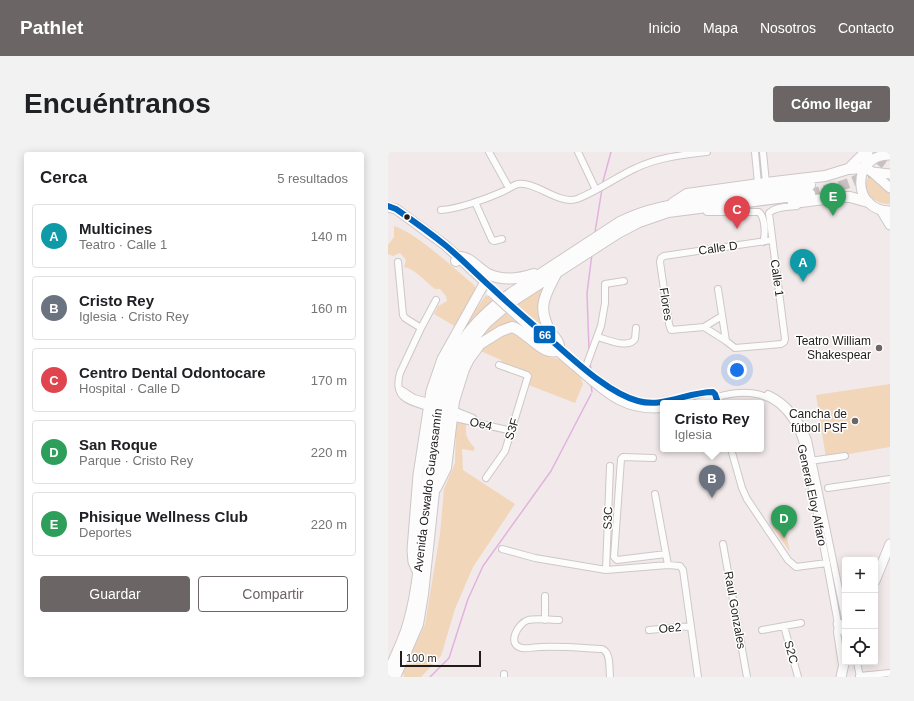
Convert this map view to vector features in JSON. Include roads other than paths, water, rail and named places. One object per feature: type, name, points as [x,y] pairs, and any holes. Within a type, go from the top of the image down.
[{"type":"main road","points":[[669,205],[686,194],[825,176],[848,169],[867,169]]},
{"type":"main road","points":[[683,210],[707,212],[810,193],[827,198],[850,197],[868,202]]},
{"type":"main road","name":"Avenida Oswaldo Guayasamín","points":[[392,670],[406,631],[414,601],[418,573],[423,476],[441,388],[446,372],[460,343],[470,329],[494,305],[620,222],[634,215],[669,205],[810,193]]},
{"type":"main road","name":"Avenida Oswaldo Guayasamín","points":[[392,670],[418,624],[423,594],[443,408],[447,392],[458,362],[476,334],[508,304],[558,270],[618,233],[639,222],[668,212],[810,193]]},
{"type":"main road","points":[[457,259],[466,258],[488,274],[503,278],[517,278],[547,269]]},
{"type":"main road","points":[[434,489],[444,474],[446,468],[454,401],[464,369],[475,350],[484,340],[512,327],[521,331],[548,352],[557,349],[559,343],[551,333],[542,309],[547,292],[558,270]]},
{"type":"street","points":[[489,152],[509,188]]},
{"type":"street","points":[[578,152],[596,190]]},
{"type":"street","points":[[441,210],[475,202],[518,184],[525,184],[564,199],[575,200],[637,167],[666,154],[707,152]]},
{"type":"street","points":[[755,152],[762,183]]},
{"type":"street","points":[[762,183],[763,152]]},
{"type":"street","points":[[848,169],[867,152]]},
{"type":"street","points":[[867,152],[867,169]]},
{"type":"street","points":[[890,155],[880,156],[874,159],[861,178],[860,183],[862,193],[868,202],[886,210],[890,225]]},
{"type":"street","points":[[867,169],[890,174]]},
{"type":"street","points":[[867,169],[890,188]]},
{"type":"street","name":"Calle 1","points":[[726,341],[735,348],[781,344],[784,342],[785,339],[769,213],[772,210],[799,206],[810,193]]},
{"type":"street","points":[[475,202],[492,240],[494,241],[502,238]]},
{"type":"street","points":[[389,206],[396,209],[422,227],[557,349],[573,366],[602,392],[615,400],[639,409],[660,409]]},
{"type":"street","points":[[707,212],[759,212],[762,216],[763,222],[763,242]]},
{"type":"street","name":"Calle D","points":[[664,256],[772,240]]},
{"type":"street","name":"Flores","points":[[664,256],[661,258],[660,262],[671,330],[704,327]]},
{"type":"street","points":[[398,262],[403,315],[405,318],[421,328]]},
{"type":"street","points":[[586,369],[598,337],[604,310],[605,284],[624,282]]},
{"type":"street","points":[[423,476],[428,405],[433,385],[442,359],[484,284]]},
{"type":"street","points":[[718,289],[726,341]]},
{"type":"street","points":[[428,405],[405,399],[401,395],[398,379],[421,328],[436,300]]},
{"type":"street","points":[[722,316],[704,327],[726,341]]},
{"type":"street","points":[[598,337],[622,343],[631,343],[636,339],[636,328]]},
{"type":"street","points":[[557,349],[614,390],[638,401],[648,403],[660,402]]},
{"type":"street","name":"S3F","points":[[486,478],[504,452],[528,376],[499,365]]},
{"type":"street","points":[[670,400],[712,392],[718,400]]},
{"type":"street","name":"General Eloy Alfaro","points":[[718,400],[734,393],[748,393],[769,399],[780,405],[796,426],[809,461],[827,563],[842,619]]},
{"type":"street","points":[[766,393],[784,404],[799,421],[808,440],[809,461],[842,618]]},
{"type":"street","name":"Oe4","points":[[452,414],[470,422],[512,430]]},
{"type":"street","points":[[732,452],[742,488],[747,499],[788,560],[796,567],[827,563]]},
{"type":"street","points":[[809,461],[846,456]]},
{"type":"street","points":[[653,458],[621,458],[614,557],[617,560],[666,554]]},
{"type":"street","name":"S3C","points":[[606,570],[610,466]]},
{"type":"street","points":[[828,488],[890,479]]},
{"type":"street","points":[[655,494],[668,565]]},
{"type":"street","name":"Raul Gonzales","points":[[723,544],[747,677]]},
{"type":"street","points":[[878,574],[890,544]]},
{"type":"street","points":[[502,548],[535,558],[606,570],[676,564],[680,566],[683,570],[698,677]]},
{"type":"street","points":[[545,596],[545,620]]},
{"type":"street","points":[[559,620],[528,620],[523,623],[517,629],[514,639],[517,646],[522,648],[539,646],[606,650],[608,655],[610,677]]},
{"type":"street","points":[[762,630],[801,623]]},
{"type":"street","name":"General Eloy Alfaro","points":[[842,624],[837,632],[842,654]]},
{"type":"street","name":"Oe2","points":[[649,630],[691,626]]},
{"type":"street","name":"S2C","points":[[784,626],[798,677]]},
{"type":"street","points":[[841,677],[844,665]]},
{"type":"street","points":[[858,665],[860,677],[890,673]]},
{"type":"waterway","points":[[602,185],[611,152]]},
{"type":"waterway","points":[[595,232],[602,189]]},
{"type":"waterway","points":[[589,350],[587,293],[592,254]]},
{"type":"waterway","points":[[590,362],[591,370]]},
{"type":"waterway","points":[[591,385],[592,392]]},
{"type":"waterway","points":[[430,677],[449,658],[468,599],[483,566],[551,471],[591,394]]},
{"type":"tunnel","points":[[810,194],[843,185],[864,176],[873,170],[886,152]]},
{"type":"place","name":"Phisique Wellness Club","points":[[833,216]]},
{"type":"place","name":"Centro Dental Odontocare","points":[[737,229]]},
{"type":"place","name":"Multicines","points":[[803,282]]},
{"type":"place","name":"Teatro William Shakespear","points":[[879,348]]},
{"type":"place","name":"Cancha de fútbol PSF","points":[[855,421]]},
{"type":"place","name":"Cristo Rey","points":[[712,498]]},
{"type":"place","name":"San Roque","points":[[784,538]]}]
